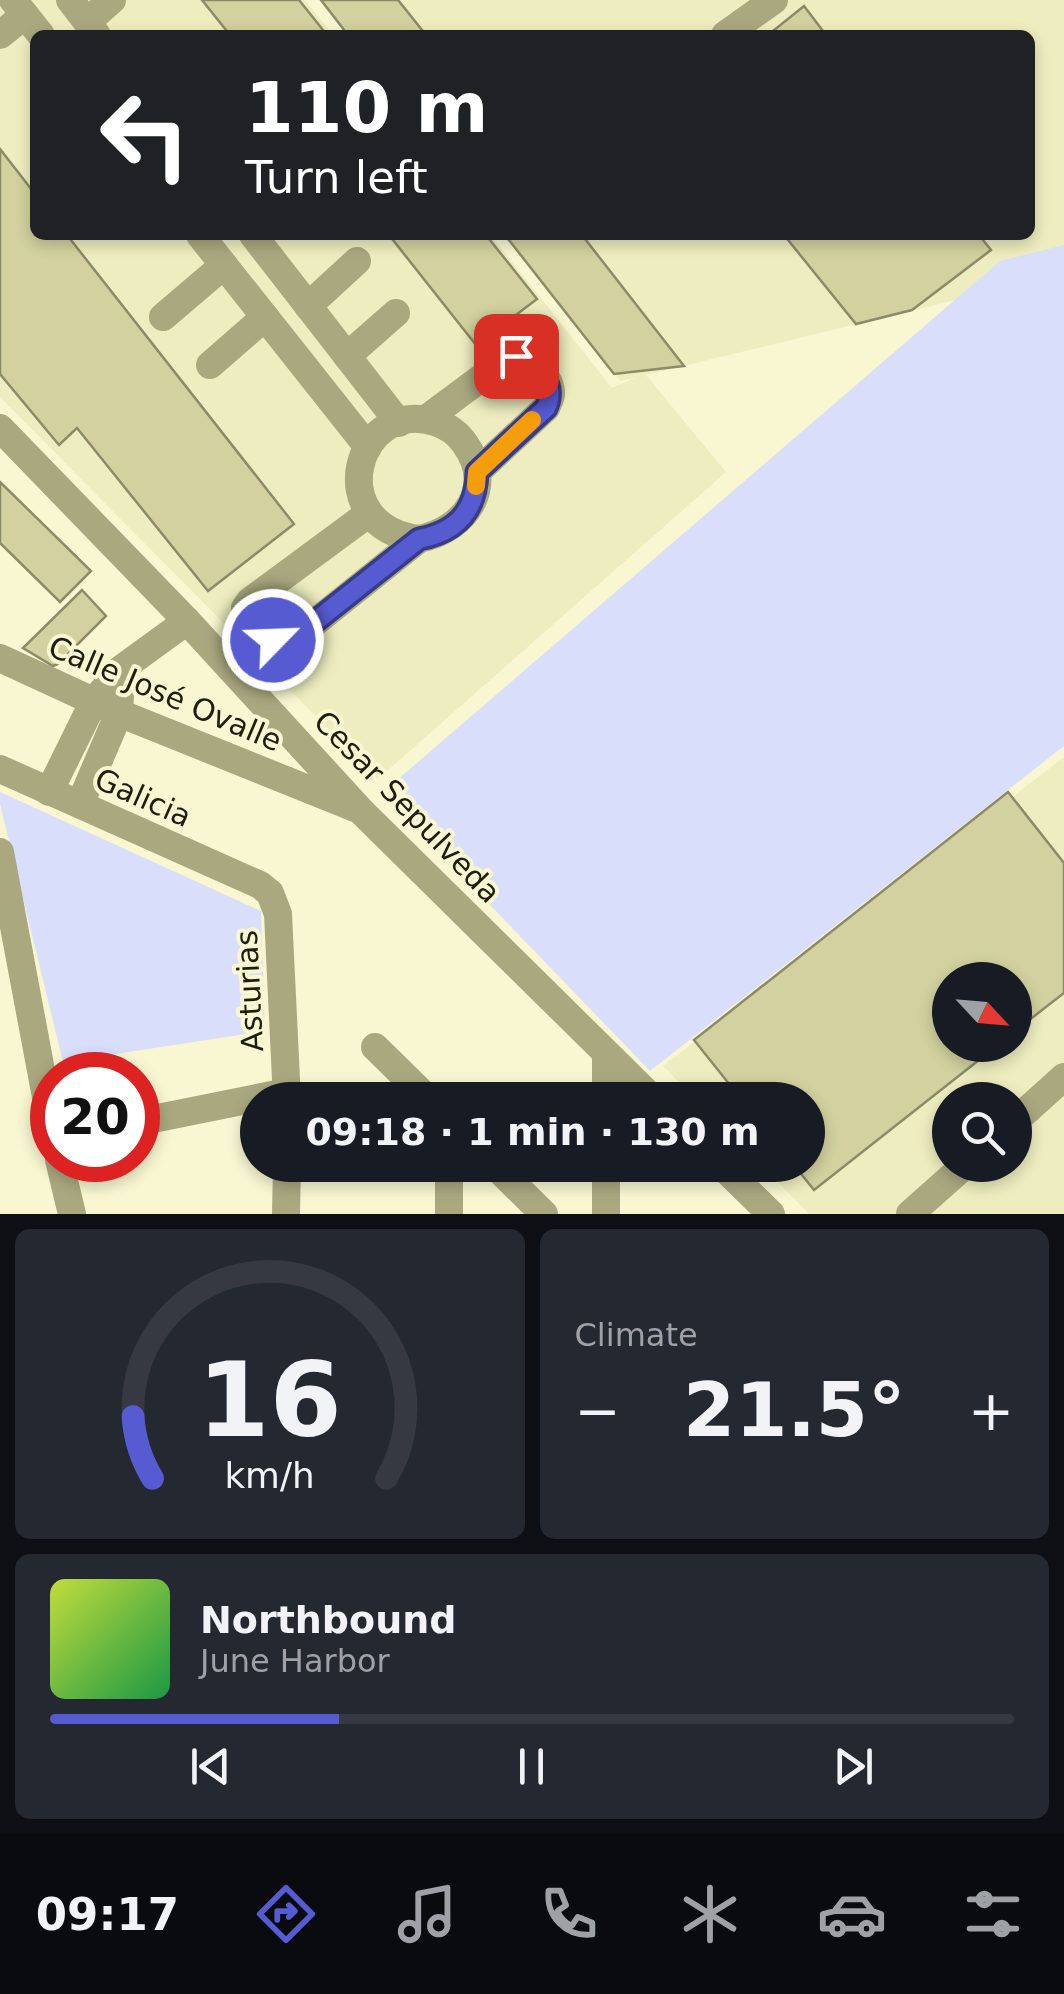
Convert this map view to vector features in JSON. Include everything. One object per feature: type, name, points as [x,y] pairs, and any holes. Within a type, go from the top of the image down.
[{"type":"street","points":[[85,19],[112,0]]},
{"type":"street","points":[[732,30],[774,0]]},
{"type":"street","points":[[0,34],[26,17]]},
{"type":"street","points":[[204,240],[368,447]]},
{"type":"street","points":[[257,240],[348,356],[413,421],[444,426],[460,437],[472,453],[477,472],[476,492],[469,510],[456,526],[439,536],[400,537],[382,528],[368,514],[360,495],[358,476],[368,447],[388,427],[413,421],[508,358],[529,359],[551,387],[552,395],[546,408],[477,472]]},
{"type":"street","points":[[308,306],[357,261]]},
{"type":"street","points":[[163,317],[224,265]]},
{"type":"street","points":[[348,356],[396,313]]},
{"type":"street","points":[[210,365],[265,317]]},
{"type":"street","name":"Cesar Sepulveda","points":[[0,428],[187,621],[361,811],[635,1082]]},
{"type":"street","points":[[368,514],[250,601],[246,608],[249,617],[273,640],[292,640],[419,539]]},
{"type":"street","points":[[80,804],[120,670],[187,621]]},
{"type":"street","name":"Calle José Ovalle","points":[[0,658],[361,811]]},
{"type":"street","points":[[49,792],[107,706]]},
{"type":"street","name":"Galicia","points":[[0,769],[260,885]]},
{"type":"street","points":[[0,852],[38,1052]]},
{"type":"street","name":"Asturias","points":[[260,885],[270,893],[278,914],[287,1082]]},
{"type":"street","points":[[374,1046],[411,1082]]},
{"type":"street","points":[[606,1054],[606,1082]]},
{"type":"street","points":[[1032,1106],[1064,1078]]},
{"type":"street","points":[[160,1118],[240,1104]]},
{"type":"street","points":[[64,1182],[72,1214]]},
{"type":"street","points":[[286,1214],[287,1182]]},
{"type":"street","points":[[449,1182],[450,1214]]},
{"type":"street","points":[[511,1182],[544,1214]]},
{"type":"street","points":[[606,1182],[606,1214]]},
{"type":"street","points":[[738,1182],[771,1214]]},
{"type":"street","points":[[910,1214],[946,1182]]},
{"type":"shaded area","points":[[0,0],[305,0],[329,30],[30,30],[30,240],[495,240],[612,388],[635,378],[620,381],[509,240],[1035,240],[1035,30],[344,30],[321,0],[1064,0],[1064,274],[646,375],[726,472],[378,779],[0,397]]},
{"type":"shaded area","points":[[1064,245],[1064,746],[650,1071],[382,793],[1000,261]]},
{"type":"shaded area","points":[[1064,757],[1064,1214],[809,1214],[778,1182],[825,1182],[825,1082],[679,1082],[663,1066]]},
{"type":"shaded area","points":[[0,792],[261,911],[265,1031],[128,1052],[61,1052]]},
{"type":"building","points":[[202,0],[299,0],[323,30],[226,30]]},
{"type":"building","points":[[321,0],[398,0],[422,30],[344,30]]},
{"type":"building","points":[[804,6],[822,30],[774,30]]},
{"type":"building","points":[[0,149],[30,188],[30,240],[71,240],[294,524],[208,591],[77,428],[59,445],[0,374]]},
{"type":"building","points":[[393,240],[490,240],[537,299],[476,345]]},
{"type":"building","points":[[509,240],[586,240],[684,366],[614,374]]},
{"type":"building","points":[[788,240],[983,240],[991,250],[912,310],[856,324]]},
{"type":"building","points":[[0,482],[91,571],[60,602],[0,543]]},
{"type":"building","points":[[82,590],[106,616],[58,664],[53,666],[23,648]]},
{"type":"building","points":[[1008,792],[1064,863],[1064,993],[1032,1018],[1032,962],[932,962],[932,1062],[976,1062],[951,1082],[932,1082],[932,1097],[825,1181],[825,1082],[728,1082],[694,1040]]},
{"type":"building","points":[[808,1182],[824,1182],[814,1190]]},
{"type":"slow traffic","points":[[476,486],[477,472],[532,420]]},
{"type":"route","points":[[273,640],[292,640],[419,539],[439,536],[456,526],[469,510],[476,492],[477,472],[546,408],[552,395],[551,387],[529,359],[516,356]]}]
